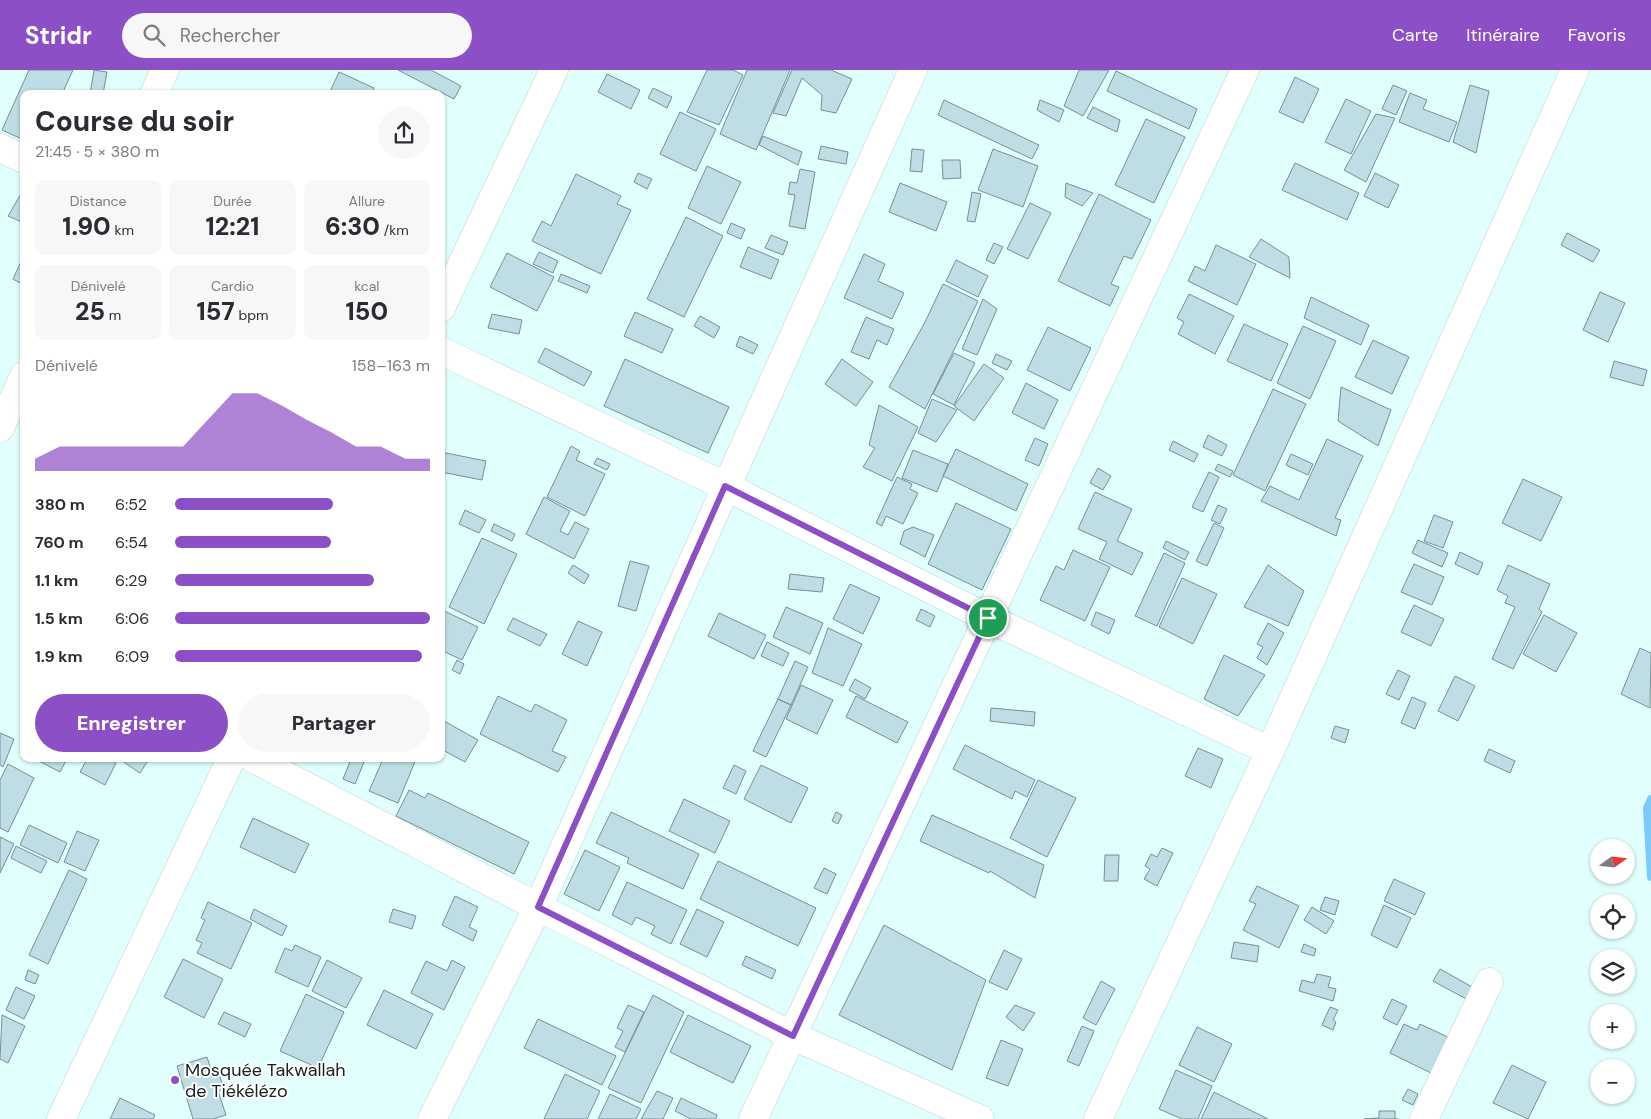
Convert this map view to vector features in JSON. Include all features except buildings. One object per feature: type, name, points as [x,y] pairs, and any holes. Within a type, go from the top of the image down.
[{"type":"street","points":[[156,90],[165,70]]},
{"type":"street","points":[[445,300],[554,70]]},
{"type":"street","points":[[432,1119],[538,907],[913,70]]},
{"type":"street","points":[[753,1119],[1245,70]]},
{"type":"street","points":[[1098,1119],[1270,751],[1575,70]]},
{"type":"street","points":[[0,148],[20,157]]},
{"type":"street","points":[[445,353],[725,486],[988,618],[1270,751]]},
{"type":"street","points":[[0,428],[20,385]]},
{"type":"street","points":[[61,1119],[230,762]]},
{"type":"street","points":[[260,762],[538,907],[793,1036],[980,1119]]},
{"type":"street","points":[[1424,1119],[1489,982]]},
{"type":"waterway","points":[[1651,799],[1647,808],[1651,877]]},
{"type":"place","name":"Mosquée Takwallah de Tiékélézo","points":[[175,1080]]},
{"type":"route","points":[[725,486],[988,618],[793,1036],[538,907],[725,486]]}]
